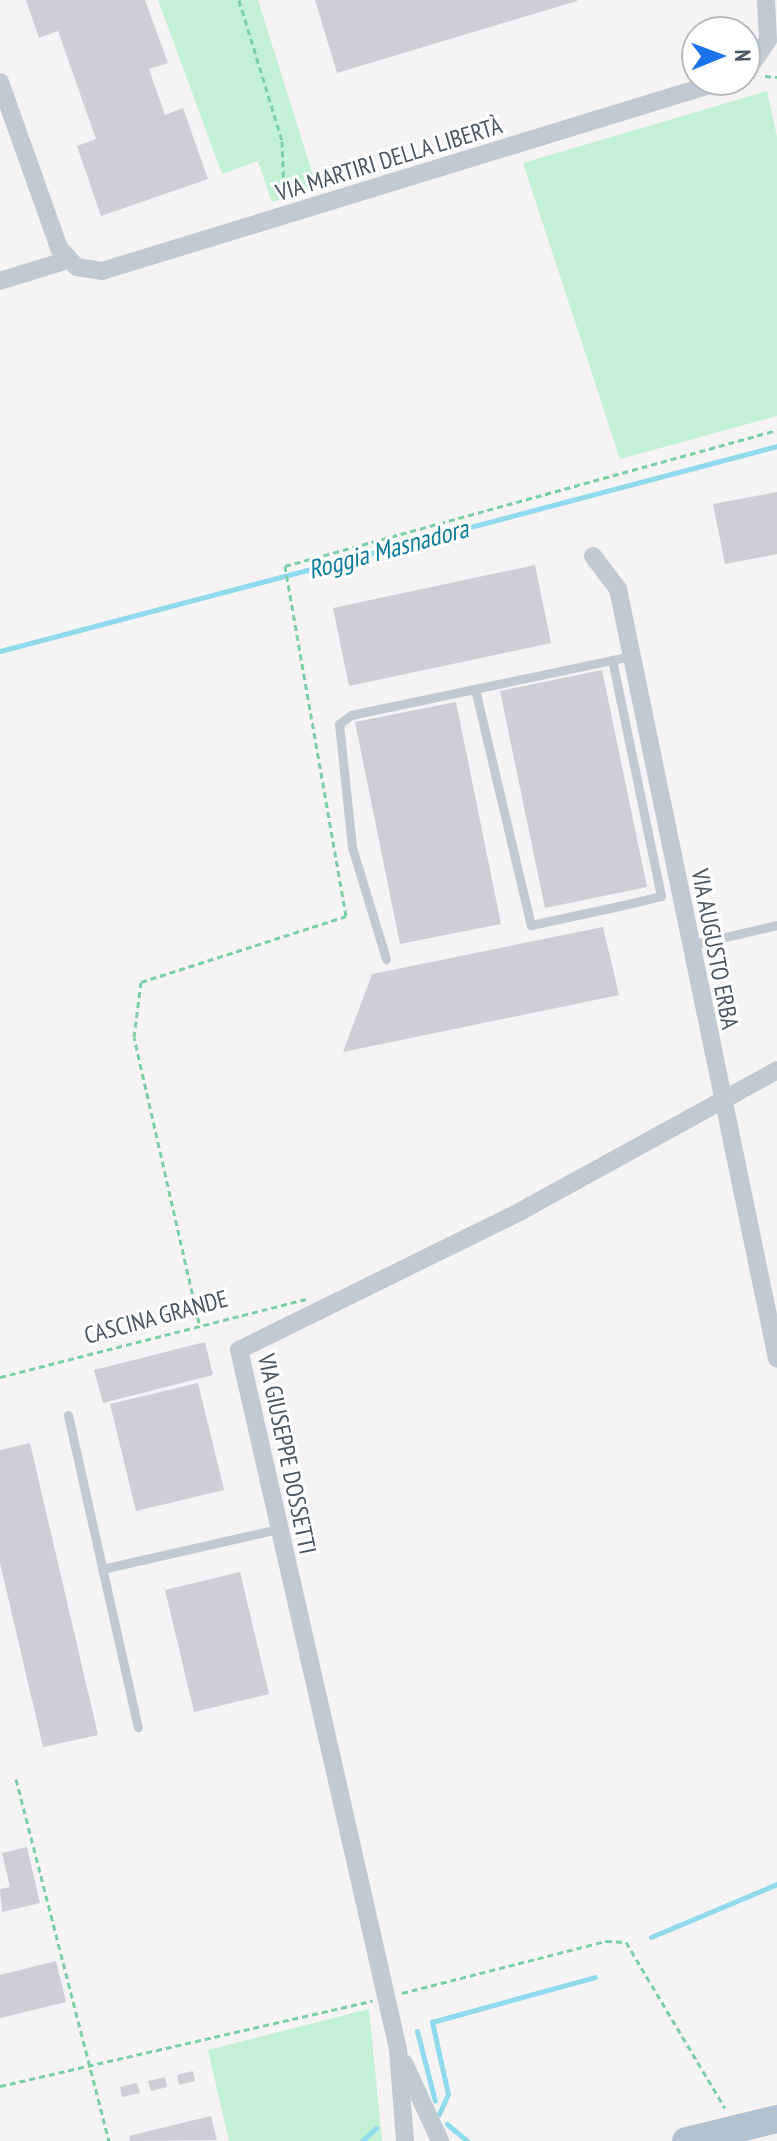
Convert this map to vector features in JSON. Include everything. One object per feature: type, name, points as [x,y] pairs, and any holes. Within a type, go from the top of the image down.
[{"type":"main road","points":[[686,2141],[777,2119]]},
{"type":"street","points":[[761,50],[768,40],[766,0]]},
{"type":"street","points":[[0,82],[68,260],[0,281]]},
{"type":"street","name":"VIA MARTIRI DELLA LIBERTÀ","points":[[68,260],[102,271],[681,94]]},
{"type":"street","name":"VIA AUGUSTO ERBA","points":[[593,556],[618,589],[722,1105],[777,1359]]},
{"type":"street","name":"VIA GIUSEPPE DOSSETTI","points":[[405,2141],[398,2049],[238,1353],[722,1105],[777,1070]]},
{"type":"street","name":"VIA GIUSEPPE DOSSETTI","points":[[398,2049],[440,2141]]},
{"type":"lane","points":[[386,959],[352,847],[339,724],[351,715],[632,656]]},
{"type":"lane","points":[[475,689],[531,925],[661,896],[612,660]]},
{"type":"lane","points":[[690,945],[777,925]]},
{"type":"lane","points":[[68,1415],[138,1727]]},
{"type":"lane","points":[[102,1569],[278,1529]]},
{"type":"path","points":[[239,0],[282,141],[284,216]]},
{"type":"path","name":"CASCINA GRANDE","points":[[0,1377],[300,1297],[315,1311]]},
{"type":"path","points":[[16,1779],[109,2141]]},
{"type":"green space","points":[[158,0],[258,0],[317,188],[272,202],[258,161],[222,174]]},
{"type":"green space","points":[[767,91],[777,137],[777,416],[620,459],[523,163],[750,96],[761,96],[761,93]]},
{"type":"green space","points":[[369,2009],[382,2141],[229,2141],[208,2050]]},
{"type":"building","points":[[26,0],[145,0],[168,63],[149,69],[165,115],[183,108],[208,179],[101,216],[77,146],[96,139],[58,31],[39,38]]},
{"type":"building","points":[[315,0],[577,0],[577,1],[337,73]]},
{"type":"building","points":[[777,492],[777,554],[725,564],[713,504]]},
{"type":"building","points":[[535,565],[551,643],[349,686],[333,608]]},
{"type":"building","points":[[602,670],[647,887],[545,908],[500,691]]},
{"type":"building","points":[[456,702],[501,924],[400,944],[355,722]]},
{"type":"building","points":[[603,927],[619,995],[343,1052],[372,974]]},
{"type":"building","points":[[205,1342],[213,1375],[103,1403],[94,1370]]},
{"type":"building","points":[[198,1383],[224,1490],[136,1511],[110,1404]]},
{"type":"building","points":[[30,1443],[98,1735],[43,1747],[0,1563],[0,1450]]},
{"type":"building","points":[[240,1572],[269,1694],[194,1712],[165,1590]]},
{"type":"building","points":[[27,1847],[40,1903],[2,1912],[0,1889],[10,1887],[2,1853]]},
{"type":"building","points":[[56,1961],[66,2002],[0,2018],[0,1975]]},
{"type":"building","points":[[193,2071],[195,2081],[179,2085],[177,2075]]},
{"type":"building","points":[[165,2077],[167,2087],[151,2091],[148,2081]]},
{"type":"building","points":[[137,2083],[140,2093],[122,2097],[120,2087]]},
{"type":"building","points":[[211,2116],[217,2140],[130,2141],[129,2136]]},
{"type":"waterway","name":"Roggia Masnadora","points":[[0,651],[777,446]]},
{"type":"waterway","points":[[651,1937],[777,1884]]},
{"type":"waterway","points":[[439,2114],[448,2094],[432,2022],[595,1977]]},
{"type":"waterway","points":[[417,2031],[435,2101]]},
{"type":"waterway","points":[[447,2124],[467,2141]]},
{"type":"waterway","points":[[362,2141],[376,2128]]}]
